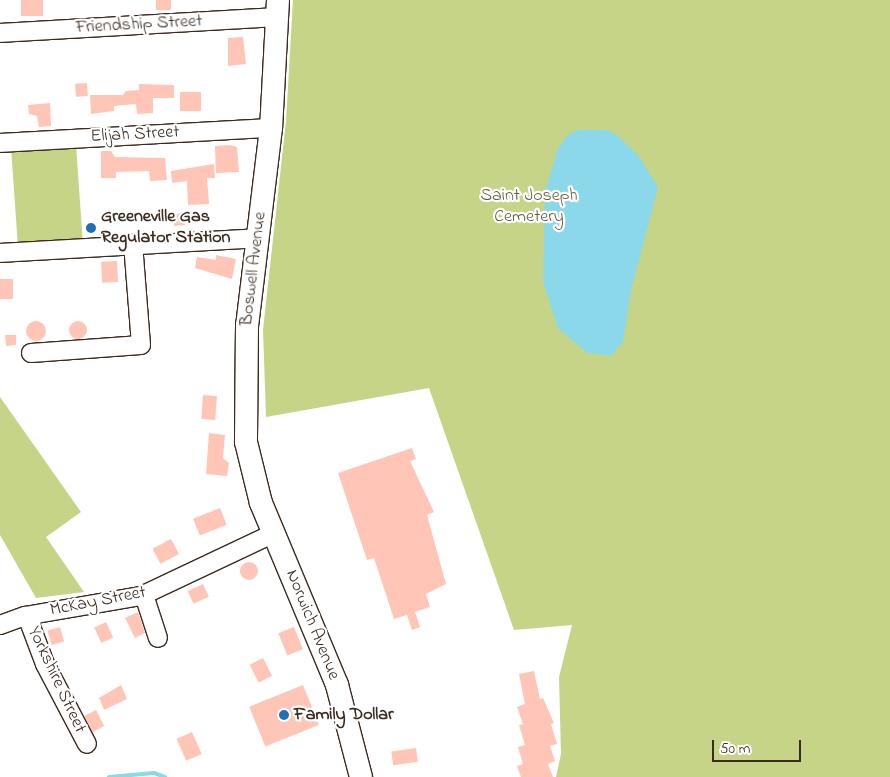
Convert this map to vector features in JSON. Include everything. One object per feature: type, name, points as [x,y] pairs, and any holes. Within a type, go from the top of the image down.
[{"type":"main road","name":"Boswell Avenue","points":[[274,533],[254,483],[245,433],[246,325],[271,128],[278,8]]},
{"type":"main road","name":"Norwich Avenue","points":[[274,533],[334,677],[362,777]]},
{"type":"street","name":"Friendship Street","points":[[0,33],[278,8]]},
{"type":"street","name":"Elijah Street","points":[[0,143],[271,128]]},
{"type":"street","points":[[0,253],[133,243],[257,238]]},
{"type":"street","points":[[31,353],[141,345],[133,243]]},
{"type":"street","name":"McKay Street","points":[[0,625],[27,616],[144,595],[274,533]]},
{"type":"street","points":[[144,595],[158,638]]},
{"type":"street","name":"Yorkshire Street","points":[[27,616],[53,680],[87,744]]},
{"type":"green space","name":"Saint Joseph Cemetery","points":[[293,0],[890,0],[890,777],[556,777],[561,754],[559,677],[572,625],[514,630],[429,388],[266,417],[263,330],[286,121]]},
{"type":"green space","points":[[76,145],[83,241],[18,245],[11,150]]},
{"type":"green space","points":[[0,397],[81,512],[46,537],[84,592],[36,598],[0,535]]},
{"type":"water","points":[[579,130],[607,130],[618,136],[638,155],[658,187],[631,291],[623,342],[611,356],[587,353],[558,328],[543,282],[545,192],[558,148],[569,134]]},
{"type":"building","points":[[21,0],[43,0],[43,16],[21,16]]},
{"type":"building","points":[[156,0],[171,0],[171,10],[156,10]]},
{"type":"building","points":[[243,37],[246,64],[228,66],[228,38]]},
{"type":"building","points":[[87,83],[88,96],[76,97],[75,84]]},
{"type":"building","points":[[139,84],[174,85],[174,98],[153,98],[153,113],[137,114],[136,104],[114,106],[114,111],[91,114],[90,95],[123,95],[126,91],[139,90]]},
{"type":"building","points":[[180,92],[201,92],[201,111],[180,111]]},
{"type":"building","points":[[50,103],[51,126],[39,127],[37,116],[29,114],[28,105]]},
{"type":"building","points":[[229,145],[237,147],[239,172],[216,173],[215,146]]},
{"type":"building","points":[[101,151],[111,151],[115,157],[165,158],[167,180],[150,181],[149,171],[116,172],[116,178],[101,178]]},
{"type":"building","points":[[214,164],[215,178],[207,178],[209,204],[188,205],[187,181],[172,183],[171,171]]},
{"type":"building","points":[[184,213],[185,225],[174,226],[173,214]]},
{"type":"building","points":[[216,255],[236,259],[232,279],[195,268],[197,257],[216,260]]},
{"type":"building","points":[[117,261],[118,282],[102,283],[101,262]]},
{"type":"building","points":[[0,279],[13,279],[13,299],[0,299]]},
{"type":"building","points":[[36,321],[43,324],[46,331],[43,338],[36,341],[29,338],[26,331],[29,324]]},
{"type":"building","points":[[78,321],[84,324],[87,330],[84,336],[78,339],[72,336],[69,330],[72,324]]},
{"type":"building","points":[[5,335],[16,335],[16,345],[6,346]]},
{"type":"building","points":[[203,395],[217,396],[215,420],[201,419]]},
{"type":"building","points":[[209,433],[225,435],[223,458],[229,463],[227,476],[206,474]]},
{"type":"building","points":[[412,448],[416,459],[410,461],[434,512],[427,515],[446,584],[426,594],[430,607],[415,612],[420,627],[412,630],[407,615],[394,619],[374,558],[367,560],[338,473]]},
{"type":"building","points":[[220,508],[227,525],[200,536],[193,519]]},
{"type":"building","points":[[171,539],[179,554],[160,564],[152,549]]},
{"type":"building","points":[[249,562],[255,565],[258,571],[255,577],[249,580],[243,577],[240,571],[243,565]]},
{"type":"building","points":[[203,584],[209,597],[194,604],[188,591]]},
{"type":"building","points":[[138,612],[145,633],[135,638],[125,618]]},
{"type":"building","points":[[106,622],[113,637],[101,643],[94,627]]},
{"type":"building","points":[[60,627],[64,641],[52,645],[48,631]]},
{"type":"building","points":[[294,627],[303,649],[287,656],[278,633]]},
{"type":"building","points":[[263,658],[272,676],[259,683],[250,665]]},
{"type":"building","points":[[534,671],[540,699],[543,698],[554,723],[551,724],[557,744],[550,746],[555,761],[548,764],[553,777],[521,777],[517,766],[523,764],[518,747],[525,745],[519,725],[523,724],[517,707],[525,704],[519,674]]},
{"type":"building","points":[[121,685],[127,699],[104,710],[99,698]]},
{"type":"building","name":"Family Dollar","points":[[303,685],[319,725],[265,747],[249,707]]},
{"type":"building","points":[[96,710],[104,726],[93,732],[84,716]]},
{"type":"building","points":[[192,732],[202,754],[186,761],[176,739]]},
{"type":"building","points":[[416,748],[418,762],[393,765],[391,751]]},
{"type":"waterway","points":[[109,777],[154,773],[165,777]]},
{"type":"place","name":"Greeneville Gas Regulator Station","points":[[91,228]]},
{"type":"place","name":"Family Dollar","points":[[284,715]]}]
